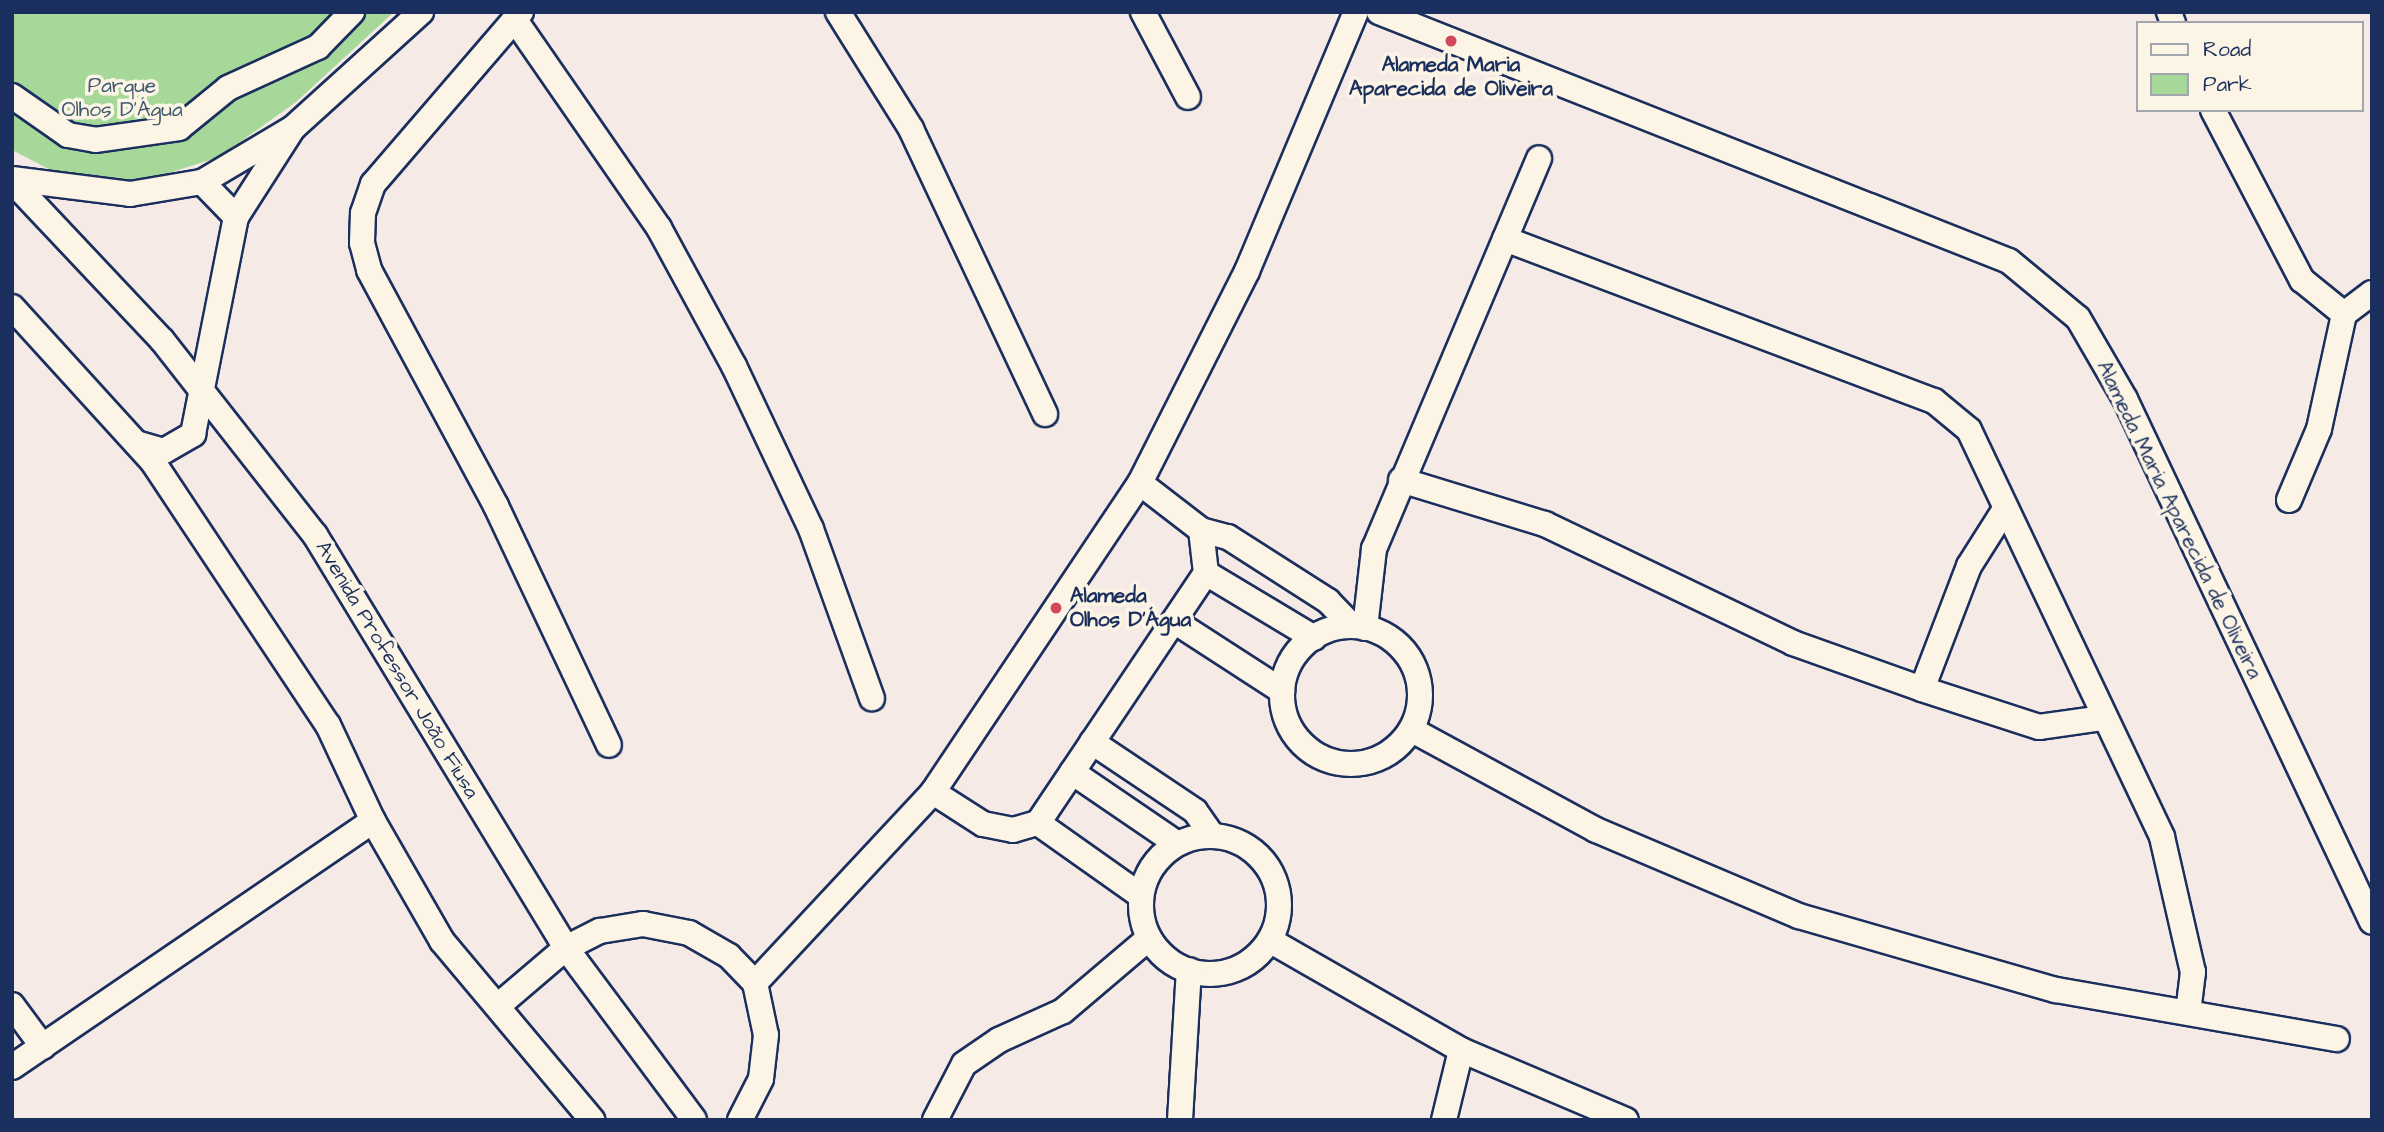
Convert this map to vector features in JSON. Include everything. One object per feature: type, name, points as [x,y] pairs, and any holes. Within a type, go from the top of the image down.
[{"type":"street","points":[[12,96],[68,135],[95,140],[179,128],[228,88],[318,47],[352,12]]},
{"type":"street","points":[[12,180],[130,194],[202,182],[293,128],[421,12]]},
{"type":"street","points":[[838,12],[911,130],[1045,414]]},
{"type":"street","points":[[1143,12],[1188,97]]},
{"type":"street","points":[[755,983],[933,792],[1139,483],[1247,271],[1356,12]]},
{"type":"street","name":"Alameda Maria Aparecida de Oliveira","points":[[1379,12],[2009,261],[2078,318],[2125,399],[2372,922]]},
{"type":"street","points":[[609,745],[496,506],[369,270],[362,243],[363,213],[378,177],[518,16],[659,228],[734,366],[811,528],[872,698]]},
{"type":"street","points":[[2214,112],[2302,280],[2344,314]]},
{"type":"street","points":[[136,443],[164,451],[193,434],[206,391],[212,322],[236,217],[293,128]]},
{"type":"street","points":[[1358,627],[1374,549],[1539,158]]},
{"type":"street","name":"Avenida Professor João Fiusa","points":[[12,180],[206,391],[315,535],[392,652],[566,948],[694,1120]]},
{"type":"street","points":[[202,182],[236,217]]},
{"type":"street","points":[[1505,239],[1934,401],[1969,430],[2102,718],[2162,836],[2193,972],[2188,1013]]},
{"type":"street","points":[[2289,500],[2319,429],[2344,314],[2372,293]]},
{"type":"street","points":[[12,307],[136,443],[328,725],[373,821],[442,941],[499,1005],[592,1120]]},
{"type":"street","points":[[1401,480],[1545,524],[1793,643],[1922,689],[2039,727],[2102,718]]},
{"type":"street","points":[[1139,483],[1201,530],[1228,537],[1328,601],[1358,627],[1403,648],[1418,673],[1421,702],[1412,730],[1392,751],[1366,763],[1337,764],[1310,752],[1291,731],[1282,691],[1299,649],[1314,638],[1358,627]]},
{"type":"street","points":[[1922,689],[1969,566],[2004,509]]},
{"type":"street","points":[[933,792],[983,824],[1013,830],[1038,823],[1206,573],[1201,530]]},
{"type":"street","points":[[1206,573],[1314,638]]},
{"type":"street","points":[[1174,621],[1282,691]]},
{"type":"street","points":[[1412,730],[1596,830],[1800,916],[2056,990],[2337,1039]]},
{"type":"street","points":[[1092,742],[1195,811],[1211,834]]},
{"type":"street","points":[[1072,772],[1176,843]]},
{"type":"street","points":[[12,1067],[373,821]]},
{"type":"street","points":[[1038,823],[1141,896]]},
{"type":"street","points":[[1211,834],[1247,845],[1272,871],[1281,906],[1271,941],[1244,967],[1208,976],[1173,966],[1148,939],[1141,896],[1149,869],[1176,843],[1211,834]]},
{"type":"street","points":[[499,1005],[566,948],[600,931],[643,924],[689,933],[729,956],[755,983],[766,1035],[761,1079],[740,1120]]},
{"type":"street","points":[[935,1120],[964,1064],[999,1040],[1063,1011],[1148,939]]},
{"type":"street","points":[[1271,941],[1461,1050],[1626,1120]]},
{"type":"street","points":[[1180,1120],[1189,970]]},
{"type":"street","points":[[12,1005],[43,1046]]},
{"type":"street","points":[[1444,1120],[1461,1050]]},
{"type":"green space","name":"Parque Olhos D'Água","points":[[12,12],[394,12],[296,102],[219,157],[131,185],[68,179],[12,150]]},
{"type":"place","name":"Alameda Maria Aparecida de Oliveira","points":[[1451,41]]},
{"type":"place","name":"Alameda Olhos D'Água","points":[[1056,608]]}]
